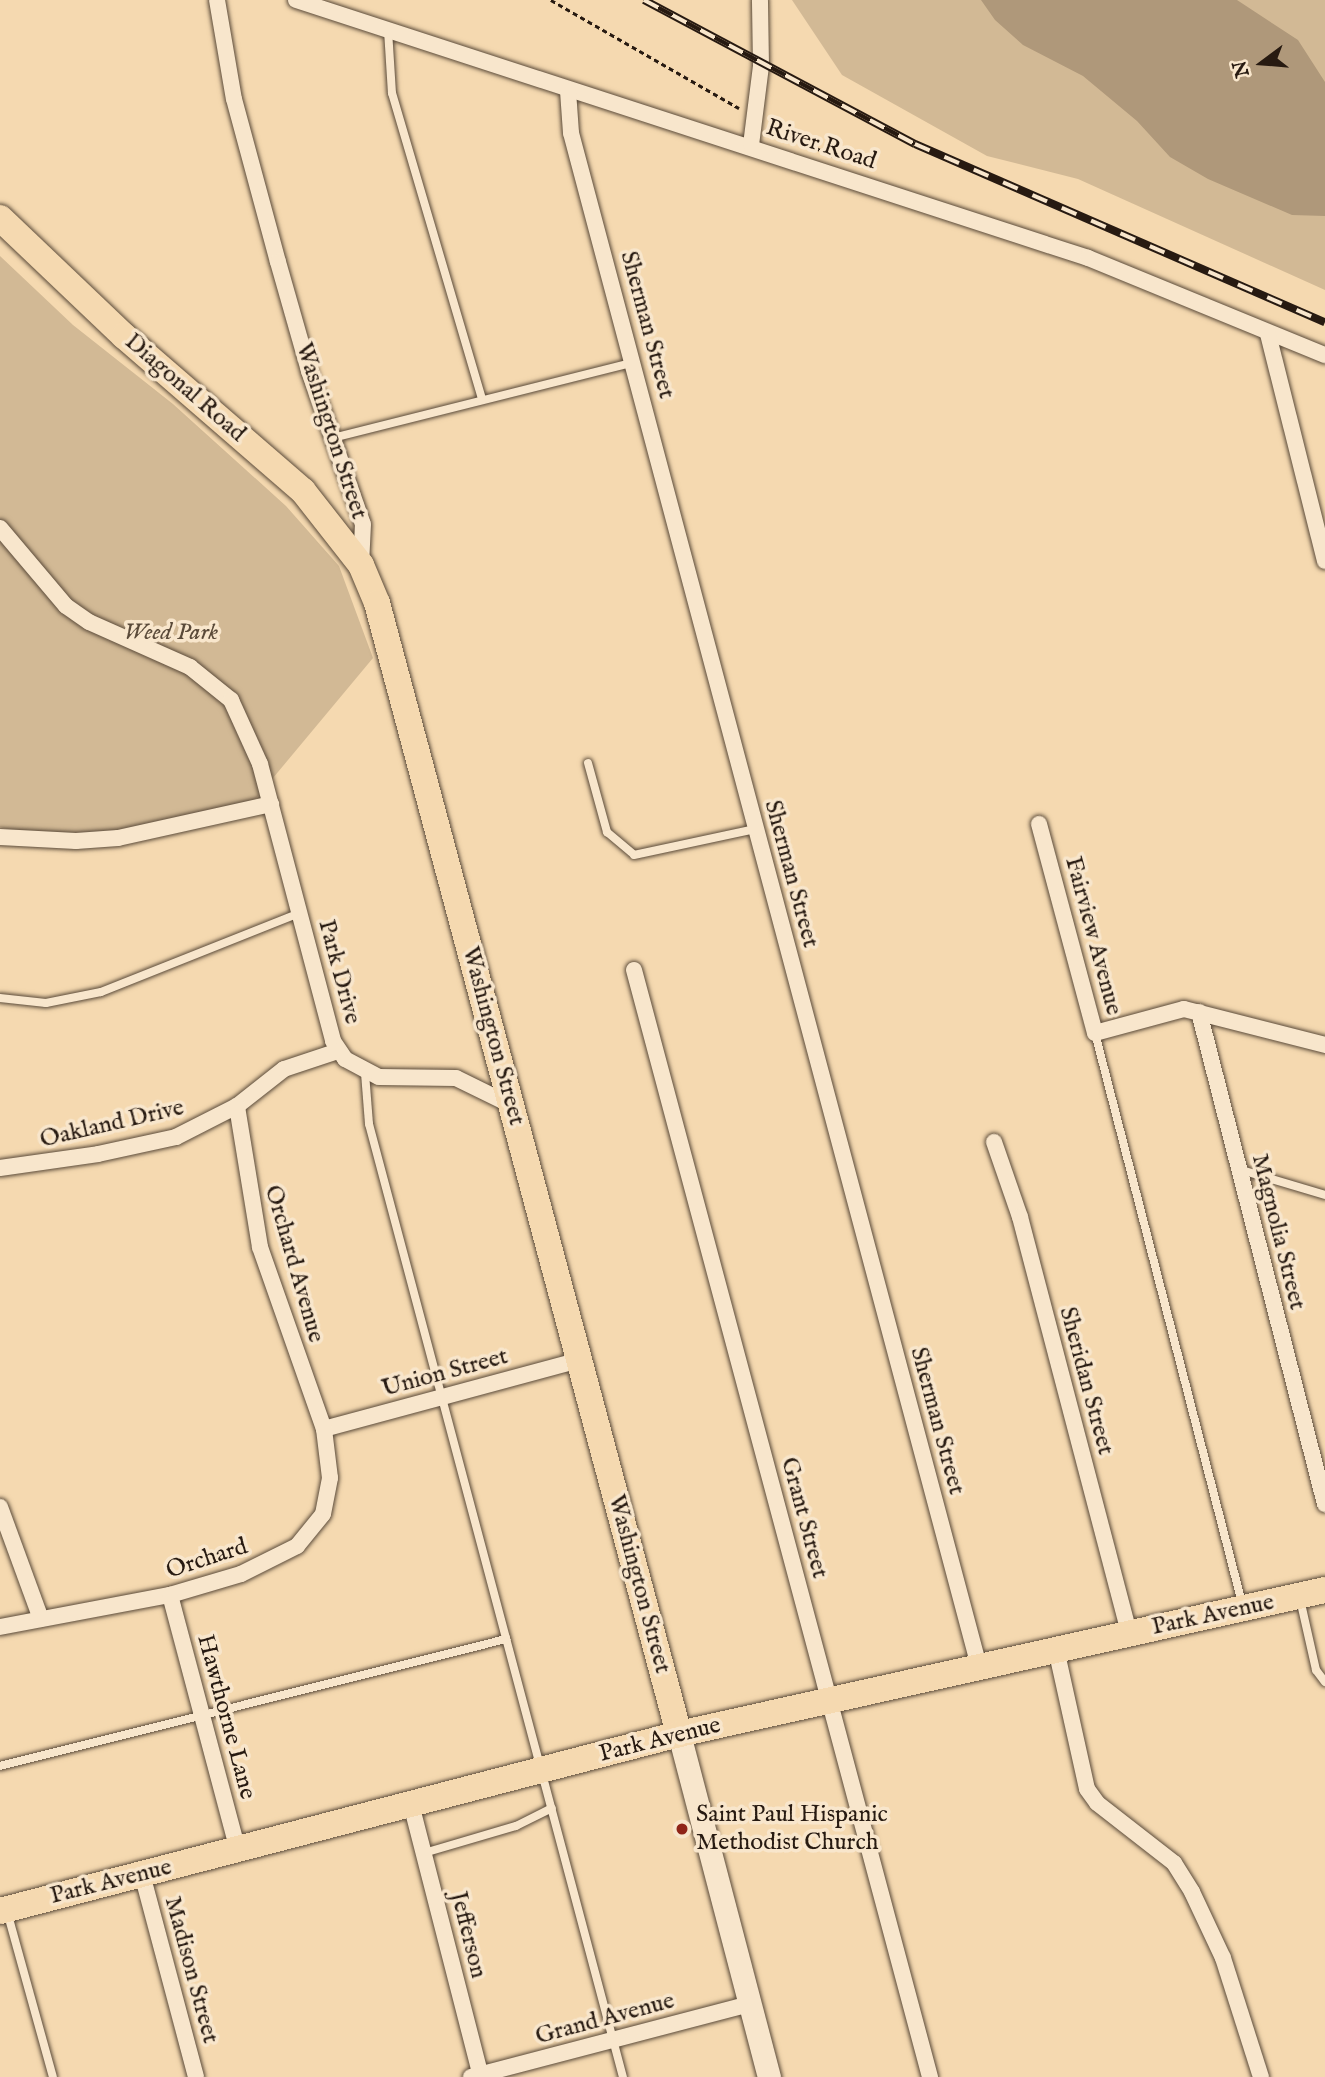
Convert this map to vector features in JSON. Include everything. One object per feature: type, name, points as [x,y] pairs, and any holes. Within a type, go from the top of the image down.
[{"type":"main road","name":"Diagonal Road","points":[[0,218],[124,336],[303,491],[361,565]]},
{"type":"main road","name":"Washington Street","points":[[361,565],[377,603],[769,2077]]},
{"type":"main road","name":"Park Avenue","points":[[3,1910],[679,1734],[1325,1590]]},
{"type":"street","name":"Washington Street","points":[[217,0],[217,18],[238,112],[309,371],[363,524],[361,565]]},
{"type":"street","name":"River Road","points":[[296,0],[568,91],[751,145],[1088,258],[1325,355]]},
{"type":"street","points":[[751,145],[761,66],[760,0]]},
{"type":"street","name":"Sherman Street","points":[[568,91],[571,133],[979,1666]]},
{"type":"street","points":[[1269,334],[1325,561]]},
{"type":"street","name":"Park Drive","points":[[0,528],[66,606],[89,622],[190,667],[216,684],[250,736],[338,1051],[365,1073]]},
{"type":"street","points":[[0,837],[76,841],[118,838],[271,804]]},
{"type":"street","name":"Fairview Avenue","points":[[1039,824],[1096,1033],[1176,1010],[1199,1012],[1325,1045]]},
{"type":"street","name":"Grant Street","points":[[634,970],[832,1699],[930,2077]]},
{"type":"street","name":"Magnolia Street","points":[[1199,1012],[1325,1504]]},
{"type":"street","name":"Oakland Drive","points":[[0,1168],[98,1154],[176,1136],[237,1107],[284,1069],[338,1051]]},
{"type":"street","points":[[365,1073],[456,1078],[511,1105]]},
{"type":"street","name":"Orchard Avenue","points":[[237,1107],[260,1247],[324,1429]]},
{"type":"street","name":"Sheridan Street","points":[[995,1142],[1020,1217],[1129,1633]]},
{"type":"street","name":"Union Street","points":[[324,1429],[579,1360]]},
{"type":"street","name":"Orchard","points":[[0,1627],[170,1595],[273,1561],[305,1540],[328,1497],[324,1429]]},
{"type":"street","points":[[0,1507],[41,1619]]},
{"type":"street","name":"Hawthorne Lane","points":[[170,1595],[238,1850]]},
{"type":"street","points":[[1056,1649],[1087,1789],[1097,1802],[1174,1863],[1192,1892],[1223,1958],[1261,2077]]},
{"type":"street","name":"Jefferson","points":[[411,1804],[478,2076]]},
{"type":"street","name":"Madison Street","points":[[142,1874],[196,2077]]},
{"type":"street","name":"Grand Avenue","points":[[478,2076],[750,2004]]},
{"type":"lane","points":[[388,30],[392,93],[482,398]]},
{"type":"lane","points":[[333,438],[482,398],[634,362]]},
{"type":"lane","points":[[588,762],[607,832],[634,855],[755,829]]},
{"type":"lane","points":[[0,999],[46,1003],[101,992],[300,913]]},
{"type":"lane","points":[[1096,1033],[1244,1608]]},
{"type":"lane","points":[[365,1073],[369,1124],[622,2077]]},
{"type":"lane","points":[[1238,1169],[1325,1195]]},
{"type":"lane","points":[[1299,1596],[1316,1670],[1325,1682]]},
{"type":"lane","points":[[0,1766],[506,1639]]},
{"type":"lane","points":[[424,1853],[516,1826],[552,1808]]},
{"type":"lane","points":[[3,1910],[53,2077]]},
{"type":"path","points":[[551,0],[754,116],[837,159]]},
{"type":"green space","points":[[792,0],[1325,0],[1325,290],[1078,179],[987,156],[842,75]]},
{"type":"green space","name":"Weed Park","points":[[0,256],[73,325],[173,404],[286,506],[339,566],[373,658],[253,802],[105,834],[24,833],[0,827]]},
{"type":"shaded area","points":[[981,0],[1237,0],[1298,40],[1325,82],[1325,216],[1292,215],[1208,179],[1170,157],[1137,121],[1083,76],[1023,45],[995,20]]},
{"type":"railway","points":[[644,0],[915,144],[1325,322]]},
{"type":"place","name":"Saint Paul Hispanic Methodist Church","points":[[682,1829]]}]
